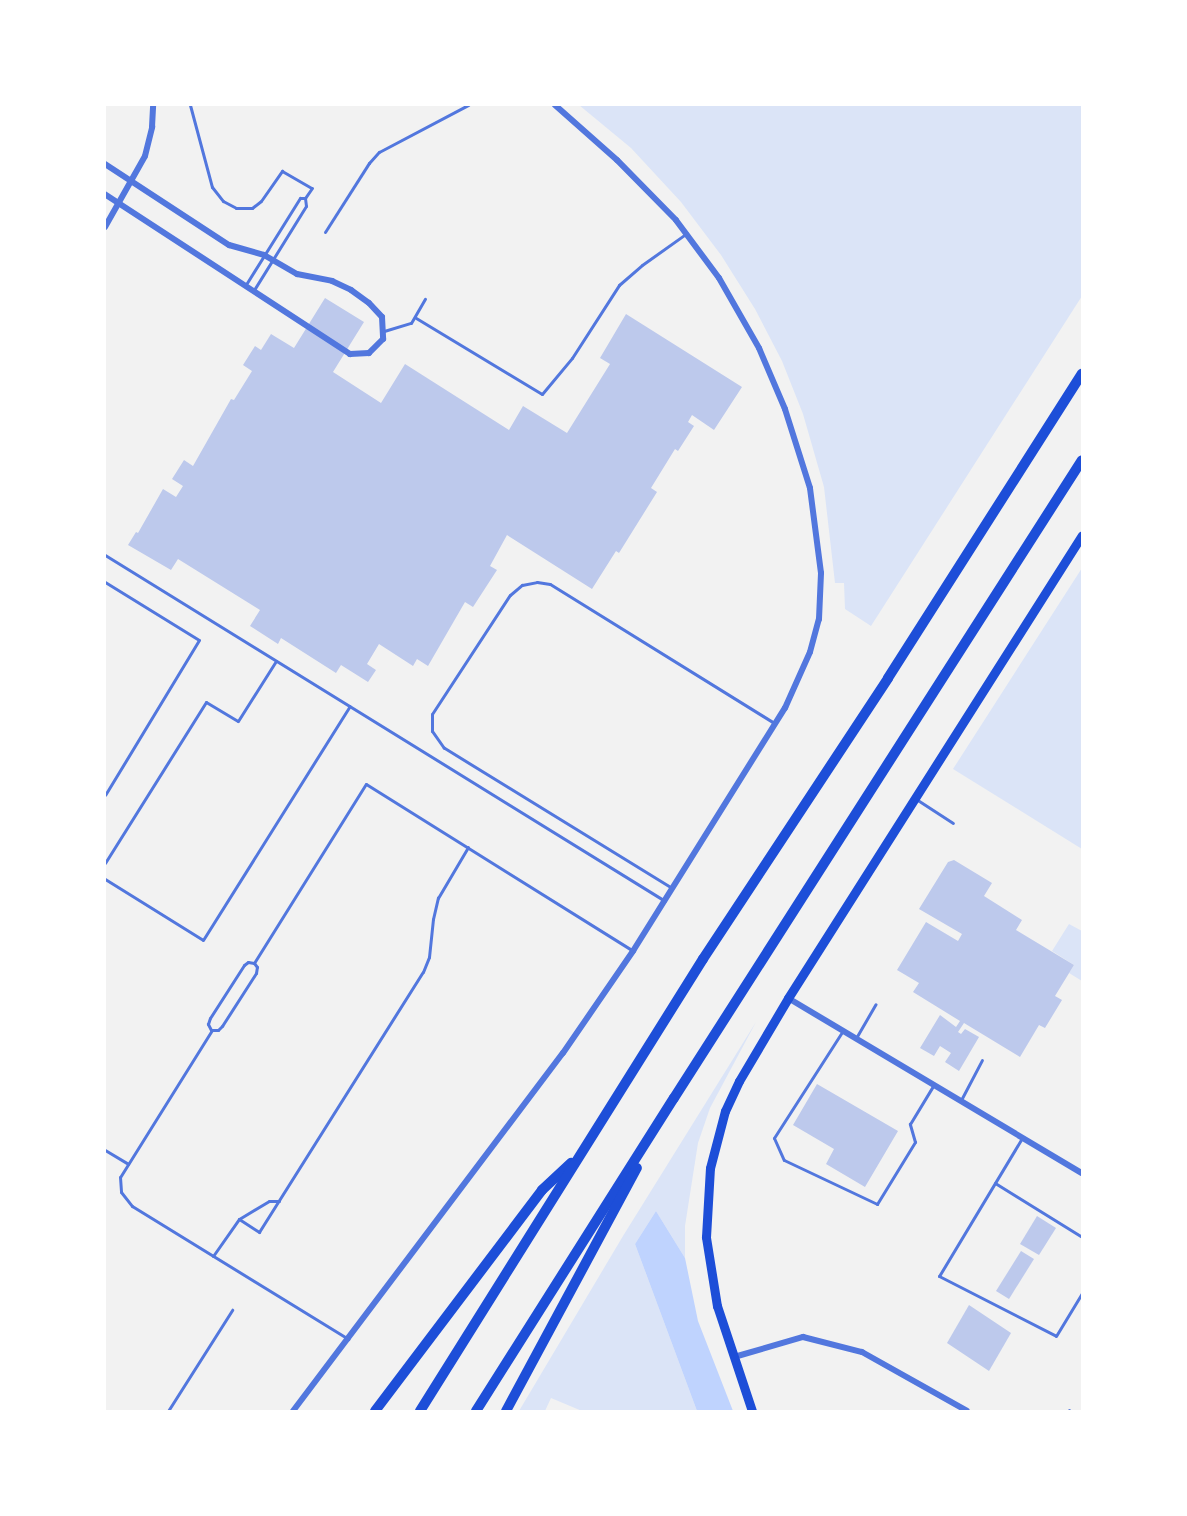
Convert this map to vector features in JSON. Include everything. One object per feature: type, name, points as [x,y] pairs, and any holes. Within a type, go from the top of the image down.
[{"type":"highway","points":[[420,1411],[703,959],[888,678],[1082,374]]},
{"type":"highway","points":[[476,1411],[1082,460]]},
{"type":"highway","points":[[506,1411],[674,1098]]},
{"type":"highway","points":[[375,1411],[542,1190],[580,1155]]},
{"type":"main road","points":[[752,1411],[710,1273],[706,1237],[710,1168],[716,1139],[739,1081],[788,998],[1082,535]]},
{"type":"street","points":[[105,227],[145,156],[153,105]]},
{"type":"street","points":[[293,1411],[557,1060],[633,951],[776,723],[804,667],[819,620],[821,588],[814,512],[796,440],[768,368],[740,312],[687,233],[624,167],[555,105]]},
{"type":"street","points":[[105,164],[229,245],[264,255],[297,274],[332,281],[351,290],[377,312],[384,332],[375,350],[363,355],[350,354],[105,194]]},
{"type":"street","points":[[788,998],[1082,1173]]},
{"type":"street","points":[[734,1357],[803,1337],[862,1352],[967,1411]]},
{"type":"lane","points":[[190,105],[212,187],[219,198],[236,208],[252,208],[261,201],[282,171],[312,188],[305,198],[300,198],[244,286]]},
{"type":"lane","points":[[325,232],[369,163],[379,152],[468,105]]},
{"type":"lane","points":[[253,292],[307,203],[305,198]]},
{"type":"lane","points":[[416,318],[542,394],[572,358],[619,285],[642,265],[687,233]]},
{"type":"lane","points":[[384,332],[416,318],[425,299]]},
{"type":"lane","points":[[105,555],[665,901]]},
{"type":"lane","points":[[105,582],[199,639],[105,795]]},
{"type":"lane","points":[[673,889],[444,748],[432,732],[432,714],[510,595],[522,585],[537,582],[550,584],[776,723]]},
{"type":"lane","points":[[105,863],[206,702],[238,721],[276,661]]},
{"type":"lane","points":[[105,879],[203,940],[350,706]]},
{"type":"lane","points":[[254,963],[366,784],[633,951]]},
{"type":"lane","points":[[914,798],[954,823]]},
{"type":"lane","points":[[239,1219],[259,1232],[423,972],[429,957],[438,898],[468,848]]},
{"type":"lane","points":[[212,1030],[208,1021],[244,965],[248,962],[254,963]]},
{"type":"lane","points":[[212,1030],[221,1029],[257,970],[254,963]]},
{"type":"lane","points":[[856,1038],[876,1004]]},
{"type":"lane","points":[[212,1030],[120,1177],[120,1184],[128,1202],[348,1339]]},
{"type":"lane","points":[[843,1030],[774,1138],[784,1160],[877,1204],[915,1142],[910,1124],[934,1086]]},
{"type":"lane","points":[[960,1101],[982,1060]]},
{"type":"lane","points":[[1022,1138],[939,1276],[1056,1336],[1082,1293]]},
{"type":"lane","points":[[105,1150],[128,1164]]},
{"type":"lane","points":[[995,1184],[1082,1237]]},
{"type":"lane","points":[[213,1256],[239,1219],[269,1201],[279,1201]]},
{"type":"lane","points":[[168,1411],[232,1310]]},
{"type":"shaded area","points":[[579,105],[1082,105],[1082,296],[871,626],[845,609],[844,583],[835,583],[824,487],[803,414],[782,361],[755,309],[721,255],[681,202],[631,148]]},
{"type":"shaded area","points":[[1082,568],[1082,849],[953,769]]},
{"type":"shaded area","points":[[1069,924],[1082,931],[1082,981],[1069,973],[1074,965],[1052,951]]},
{"type":"shaded area","points":[[756,1022],[710,1108],[698,1143],[685,1226],[685,1258],[656,1211],[635,1244],[697,1411],[582,1411],[551,1398],[545,1411],[519,1411],[623,1236]]},
{"type":"water","points":[[656,1211],[685,1258],[698,1321],[733,1411],[697,1411],[635,1244]]},
{"type":"building","points":[[325,298],[364,322],[333,372],[381,403],[405,364],[509,430],[523,406],[567,433],[610,364],[600,358],[626,314],[742,387],[714,430],[692,415],[688,422],[694,426],[678,451],[675,449],[651,488],[657,492],[619,553],[616,551],[592,589],[507,535],[490,566],[497,570],[473,607],[465,602],[428,666],[417,659],[413,666],[379,644],[367,664],[376,670],[368,682],[341,665],[336,673],[281,638],[278,644],[250,626],[260,610],[178,559],[171,570],[128,545],[136,532],[138,533],[163,489],[176,497],[183,486],[172,479],[184,460],[193,466],[231,399],[234,400],[252,371],[243,365],[255,346],[261,350],[271,334],[294,348]]},
{"type":"building","points":[[954,860],[992,883],[984,896],[1022,920],[1016,930],[1074,965],[1055,996],[1062,1000],[1045,1028],[1039,1025],[1020,1057],[964,1023],[958,1032],[961,1034],[965,1029],[979,1037],[959,1071],[945,1062],[951,1053],[940,1046],[934,1056],[920,1048],[940,1015],[956,1027],[960,1021],[913,992],[919,983],[897,970],[926,922],[958,941],[962,934],[919,909],[948,862]]},
{"type":"building","points":[[817,1084],[898,1131],[865,1187],[826,1164],[834,1149],[793,1125]]},
{"type":"building","points":[[1037,1216],[1056,1228],[1039,1255],[1020,1244]]},
{"type":"building","points":[[1021,1251],[1034,1259],[1009,1299],[996,1291]]},
{"type":"building","points":[[969,1305],[1011,1333],[989,1371],[947,1343]]}]
